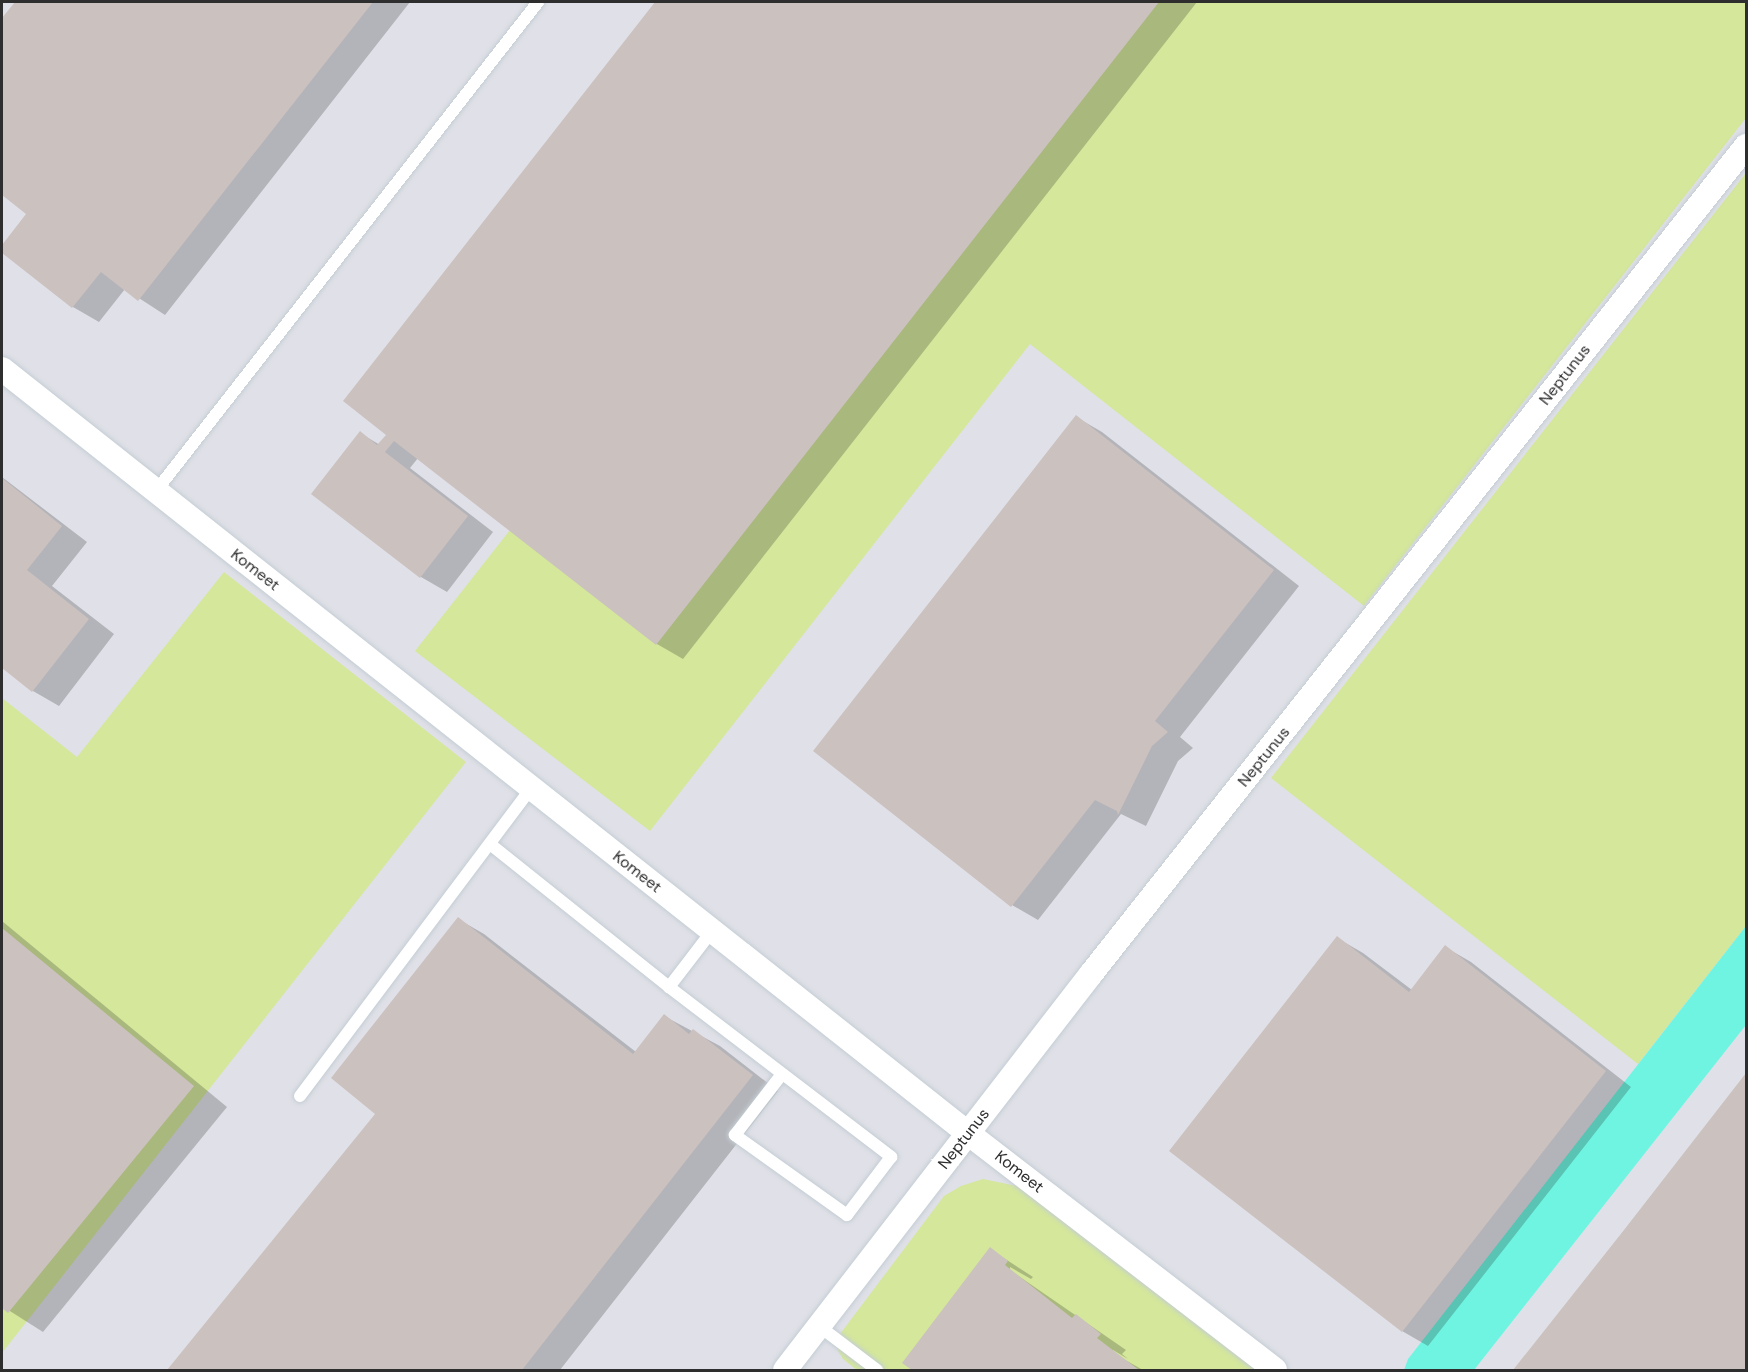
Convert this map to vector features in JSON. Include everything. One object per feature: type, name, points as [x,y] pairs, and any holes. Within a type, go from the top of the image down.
[{"type":"street","name":"Neptunus","points":[[785,1371],[1091,974],[1746,146]]},
{"type":"street","name":"Komeet","points":[[2,369],[969,1134],[1275,1371]]},
{"type":"lane","points":[[156,491],[538,2]]},
{"type":"lane","points":[[300,1096],[531,788]]},
{"type":"lane","points":[[490,843],[669,987],[891,1156],[848,1215],[735,1135],[782,1074]]},
{"type":"lane","points":[[669,987],[712,931]]},
{"type":"lane","points":[[819,1326],[877,1371]]},
{"type":"shaded area","points":[[2,2],[1746,2],[1746,1370],[2,1370]]},
{"type":"green space","points":[[925,2],[1746,2],[1746,118],[1364,606],[1030,344],[650,831],[415,651]]},
{"type":"green space","points":[[1746,173],[1746,926],[1638,1064],[1271,778]]},
{"type":"green space","points":[[224,572],[466,762],[2,1353],[2,698],[77,757]]},
{"type":"green space","points":[[983,1179],[1021,1187],[1260,1370],[857,1370],[843,1359],[837,1349],[837,1338],[944,1196],[961,1186]]},
{"type":"water","points":[[1746,926],[1746,1025],[1474,1370],[1404,1370],[1408,1359]]},
{"type":"building","points":[[15,2],[373,2],[138,301],[101,272],[72,308],[2,253],[2,245],[26,214],[2,195],[2,18]]},
{"type":"building","points":[[655,2],[1159,2],[656,645],[394,441],[385,452],[468,516],[420,578],[311,494],[360,431],[377,445],[386,435],[343,401]]},
{"type":"building","points":[[1076,415],[1274,570],[1155,721],[1168,732],[1152,746],[1118,815],[1117,811],[1095,800],[1011,907],[813,751]]},
{"type":"building","points":[[2,478],[62,526],[27,570],[89,619],[32,692],[2,668]]},
{"type":"building","points":[[458,917],[633,1054],[664,1014],[689,1034],[693,1029],[753,1075],[522,1370],[167,1370],[375,1114],[331,1078]]},
{"type":"building","points":[[2,928],[194,1086],[8,1313],[2,1308]]},
{"type":"building","points":[[1337,936],[1409,992],[1445,945],[1606,1071],[1402,1332],[1169,1151]]},
{"type":"building","points":[[1746,1073],[1746,1370],[1513,1370],[1624,1230]]},
{"type":"building","points":[[990,1247],[1008,1261],[1005,1265],[1072,1318],[1076,1314],[1101,1334],[1097,1338],[1139,1370],[912,1370],[902,1363]]}]
